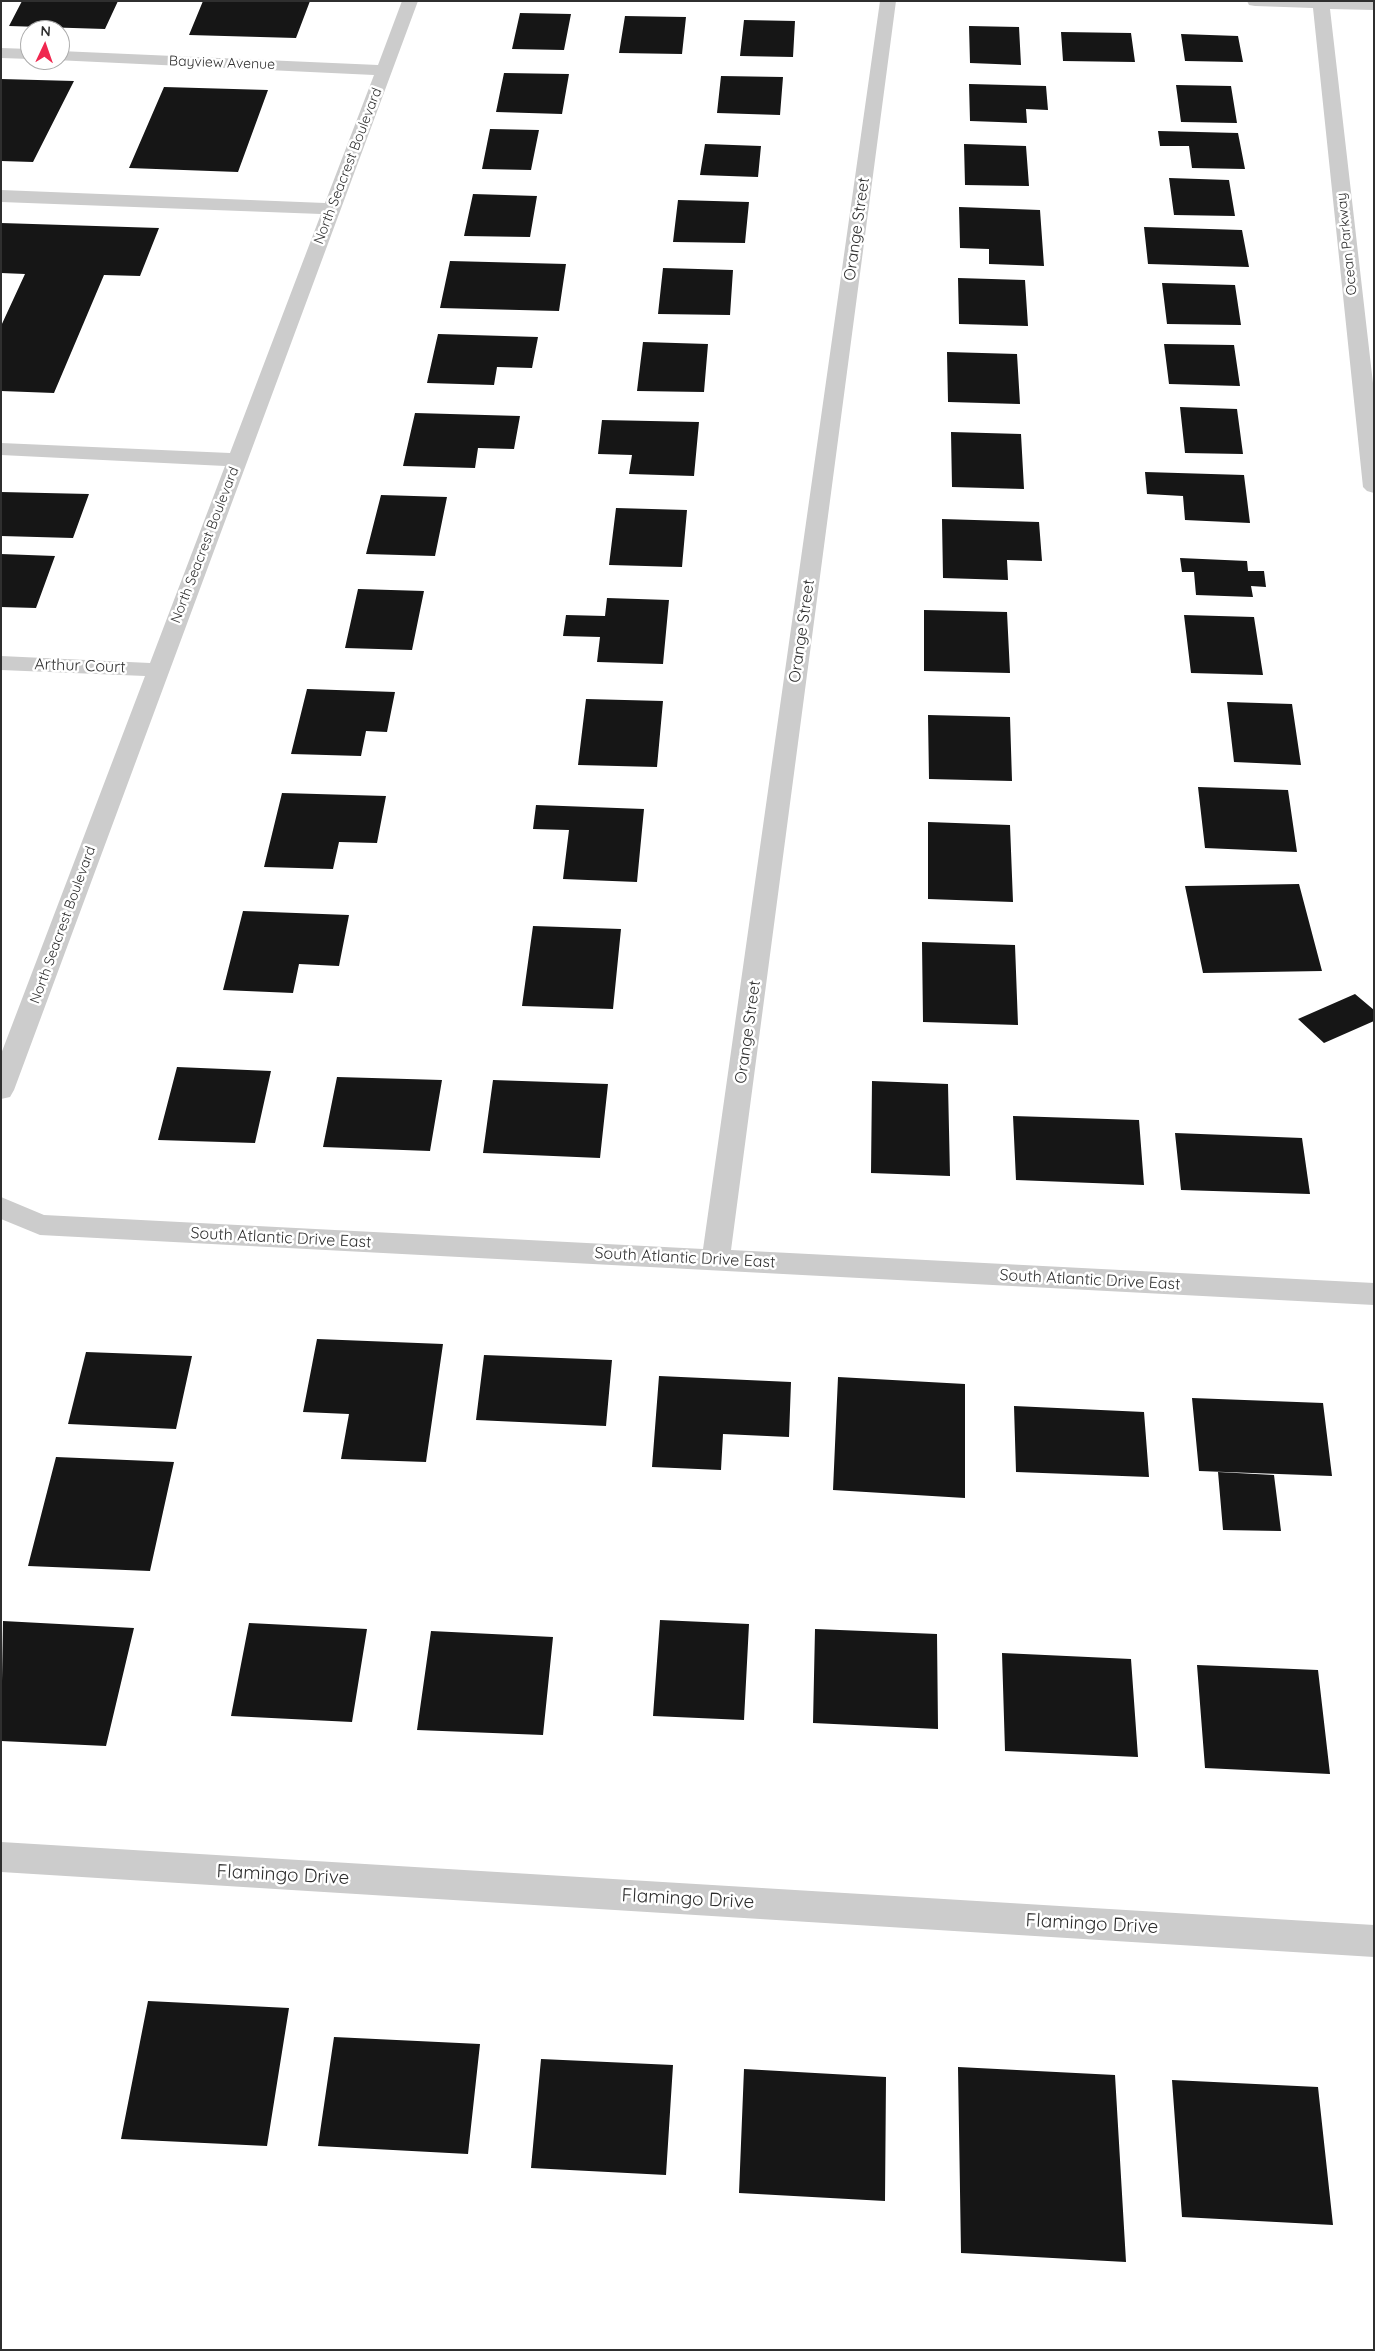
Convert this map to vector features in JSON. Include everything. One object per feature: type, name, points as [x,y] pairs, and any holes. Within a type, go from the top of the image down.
[{"type":"street","name":"North Seacrest Boulevard","points":[[1,1090],[410,1]]},
{"type":"street","name":"Orange Street","points":[[716,1260],[888,1]]},
{"type":"street","points":[[1255,1],[1374,5]]},
{"type":"street","name":"Ocean Parkway","points":[[1321,2],[1374,488]]},
{"type":"street","points":[[1,53],[20,54]]},
{"type":"street","name":"Bayview Avenue","points":[[70,56],[384,70]]},
{"type":"street","points":[[1,196],[332,209]]},
{"type":"street","points":[[1,449],[237,460]]},
{"type":"street","name":"Arthur Court","points":[[1,663],[158,670]]},
{"type":"street","name":"South Atlantic Drive East","points":[[1,1207],[40,1226],[1374,1294]]},
{"type":"street","name":"Flamingo Drive","points":[[1,1857],[1374,1941]]},
{"type":"building","points":[[22,1],[118,1],[105,29],[70,28],[70,20],[20,20],[20,26],[9,26]]},
{"type":"building","points":[[203,1],[310,1],[296,38],[189,35]]},
{"type":"building","points":[[520,13],[571,14],[564,50],[512,49]]},
{"type":"building","points":[[625,16],[686,17],[682,54],[619,53]]},
{"type":"building","points":[[744,20],[795,21],[793,57],[740,56]]},
{"type":"building","points":[[969,26],[1019,27],[1021,65],[970,63]]},
{"type":"building","points":[[1061,32],[1131,33],[1135,62],[1063,61]]},
{"type":"building","points":[[1181,34],[1238,36],[1243,62],[1185,61]]},
{"type":"building","points":[[504,73],[569,74],[562,114],[496,112]]},
{"type":"building","points":[[721,76],[783,77],[780,115],[717,113]]},
{"type":"building","points":[[1,79],[74,81],[33,162],[1,161]]},
{"type":"building","points":[[969,84],[1046,86],[1048,110],[1026,109],[1027,123],[970,121]]},
{"type":"building","points":[[1176,85],[1231,86],[1237,123],[1181,122]]},
{"type":"building","points":[[164,87],[268,90],[238,172],[129,168]]},
{"type":"building","points":[[490,129],[539,130],[531,170],[482,169]]},
{"type":"building","points":[[1158,131],[1238,133],[1245,169],[1192,168],[1189,146],[1160,146]]},
{"type":"building","points":[[705,144],[761,146],[758,177],[700,175]]},
{"type":"building","points":[[964,144],[1026,146],[1029,186],[965,185]]},
{"type":"building","points":[[1169,178],[1229,180],[1235,216],[1174,215]]},
{"type":"building","points":[[473,194],[537,196],[530,237],[464,236]]},
{"type":"building","points":[[678,200],[749,202],[745,243],[673,242]]},
{"type":"building","points":[[959,207],[1040,210],[1044,266],[989,264],[989,249],[960,248]]},
{"type":"building","points":[[1,223],[159,228],[140,276],[104,275],[54,393],[1,391],[1,326],[25,274],[1,273]]},
{"type":"building","points":[[1144,227],[1242,230],[1249,267],[1148,264]]},
{"type":"building","points":[[450,261],[566,264],[559,311],[440,308]]},
{"type":"building","points":[[663,268],[733,270],[730,315],[658,314]]},
{"type":"building","points":[[958,278],[1025,280],[1028,326],[959,324]]},
{"type":"building","points":[[1162,283],[1235,285],[1241,325],[1167,324]]},
{"type":"building","points":[[438,334],[538,337],[532,368],[497,367],[494,385],[427,383]]},
{"type":"building","points":[[643,342],[708,344],[704,392],[637,391]]},
{"type":"building","points":[[1164,344],[1234,345],[1240,386],[1169,384]]},
{"type":"building","points":[[947,352],[1017,354],[1020,404],[948,402]]},
{"type":"building","points":[[1180,407],[1237,409],[1243,454],[1185,453]]},
{"type":"building","points":[[415,413],[520,416],[514,449],[478,448],[475,468],[403,466]]},
{"type":"building","points":[[602,420],[699,422],[694,476],[629,474],[632,455],[598,454]]},
{"type":"building","points":[[951,432],[1021,434],[1024,489],[952,487]]},
{"type":"building","points":[[1145,472],[1244,475],[1250,523],[1185,520],[1183,496],[1147,494]]},
{"type":"building","points":[[1,492],[89,494],[73,538],[1,536]]},
{"type":"building","points":[[381,495],[447,497],[435,556],[366,554]]},
{"type":"building","points":[[616,508],[687,510],[682,567],[609,565]]},
{"type":"building","points":[[942,519],[1039,522],[1042,561],[1007,560],[1008,580],[943,578]]},
{"type":"building","points":[[1,554],[55,556],[36,608],[1,607]]},
{"type":"building","points":[[1180,558],[1247,561],[1248,571],[1264,571],[1266,587],[1251,586],[1253,597],[1196,595],[1194,572],[1182,572]]},
{"type":"building","points":[[358,589],[424,591],[412,650],[345,648]]},
{"type":"building","points":[[607,598],[669,600],[663,664],[597,662],[600,637],[563,636],[566,615],[605,616]]},
{"type":"building","points":[[924,610],[1007,612],[1010,673],[924,671]]},
{"type":"building","points":[[1184,615],[1254,617],[1263,675],[1191,673]]},
{"type":"building","points":[[307,689],[395,692],[387,732],[366,731],[361,756],[291,754]]},
{"type":"building","points":[[586,699],[663,701],[657,767],[578,765]]},
{"type":"building","points":[[1227,702],[1292,704],[1301,765],[1234,762]]},
{"type":"building","points":[[928,715],[1010,717],[1012,781],[929,779]]},
{"type":"building","points":[[1198,787],[1288,790],[1297,852],[1205,848]]},
{"type":"building","points":[[282,793],[386,796],[377,843],[339,842],[333,869],[264,867]]},
{"type":"building","points":[[536,805],[644,809],[637,882],[563,879],[569,830],[533,829]]},
{"type":"building","points":[[928,822],[1010,825],[1013,902],[928,899]]},
{"type":"building","points":[[1299,884],[1322,971],[1203,973],[1185,886]]},
{"type":"building","points":[[243,911],[349,915],[339,966],[299,964],[293,993],[223,990]]},
{"type":"building","points":[[533,926],[621,929],[613,1009],[522,1006]]},
{"type":"building","points":[[922,942],[1015,945],[1018,1025],[923,1022]]},
{"type":"building","points":[[1355,994],[1374,1010],[1374,1021],[1324,1043],[1298,1019]]},
{"type":"building","points":[[177,1067],[271,1071],[255,1143],[158,1140]]},
{"type":"building","points":[[337,1077],[442,1080],[430,1151],[323,1147]]},
{"type":"building","points":[[493,1080],[608,1084],[600,1158],[483,1153]]},
{"type":"building","points":[[872,1081],[948,1084],[950,1176],[871,1173]]},
{"type":"building","points":[[1013,1116],[1139,1120],[1144,1185],[1016,1180]]},
{"type":"building","points":[[1175,1133],[1302,1138],[1310,1194],[1181,1190]]},
{"type":"building","points":[[317,1339],[443,1344],[426,1462],[341,1459],[349,1414],[303,1412]]},
{"type":"building","points":[[86,1352],[192,1356],[176,1429],[68,1424]]},
{"type":"building","points":[[484,1355],[612,1360],[606,1426],[476,1420]]},
{"type":"building","points":[[659,1376],[791,1382],[789,1437],[723,1434],[721,1470],[652,1467]]},
{"type":"building","points":[[838,1377],[965,1384],[965,1498],[833,1490]]},
{"type":"building","points":[[1192,1398],[1323,1403],[1332,1476],[1199,1471]]},
{"type":"building","points":[[1014,1406],[1144,1412],[1149,1477],[1016,1472]]},
{"type":"building","points":[[56,1457],[174,1462],[150,1571],[28,1566]]},
{"type":"building","points":[[1218,1472],[1274,1475],[1281,1531],[1223,1530]]},
{"type":"building","points":[[660,1620],[749,1624],[744,1720],[653,1716]]},
{"type":"building","points":[[3,1621],[134,1628],[106,1746],[1,1741]]},
{"type":"building","points":[[249,1623],[367,1629],[352,1722],[231,1716]]},
{"type":"building","points":[[815,1629],[937,1634],[938,1729],[813,1723]]},
{"type":"building","points":[[431,1631],[553,1637],[543,1735],[417,1730]]},
{"type":"building","points":[[1002,1653],[1131,1659],[1138,1757],[1005,1751]]},
{"type":"building","points":[[1197,1665],[1318,1670],[1330,1774],[1205,1768]]},
{"type":"building","points":[[148,2001],[289,2008],[267,2146],[121,2139]]},
{"type":"building","points":[[334,2037],[480,2044],[468,2154],[318,2146]]},
{"type":"building","points":[[541,2059],[673,2065],[666,2175],[531,2168]]},
{"type":"building","points":[[958,2067],[1115,2075],[1126,2262],[961,2253]]},
{"type":"building","points":[[744,2069],[886,2077],[885,2201],[739,2193]]},
{"type":"building","points":[[1172,2080],[1318,2087],[1333,2225],[1182,2217]]}]
